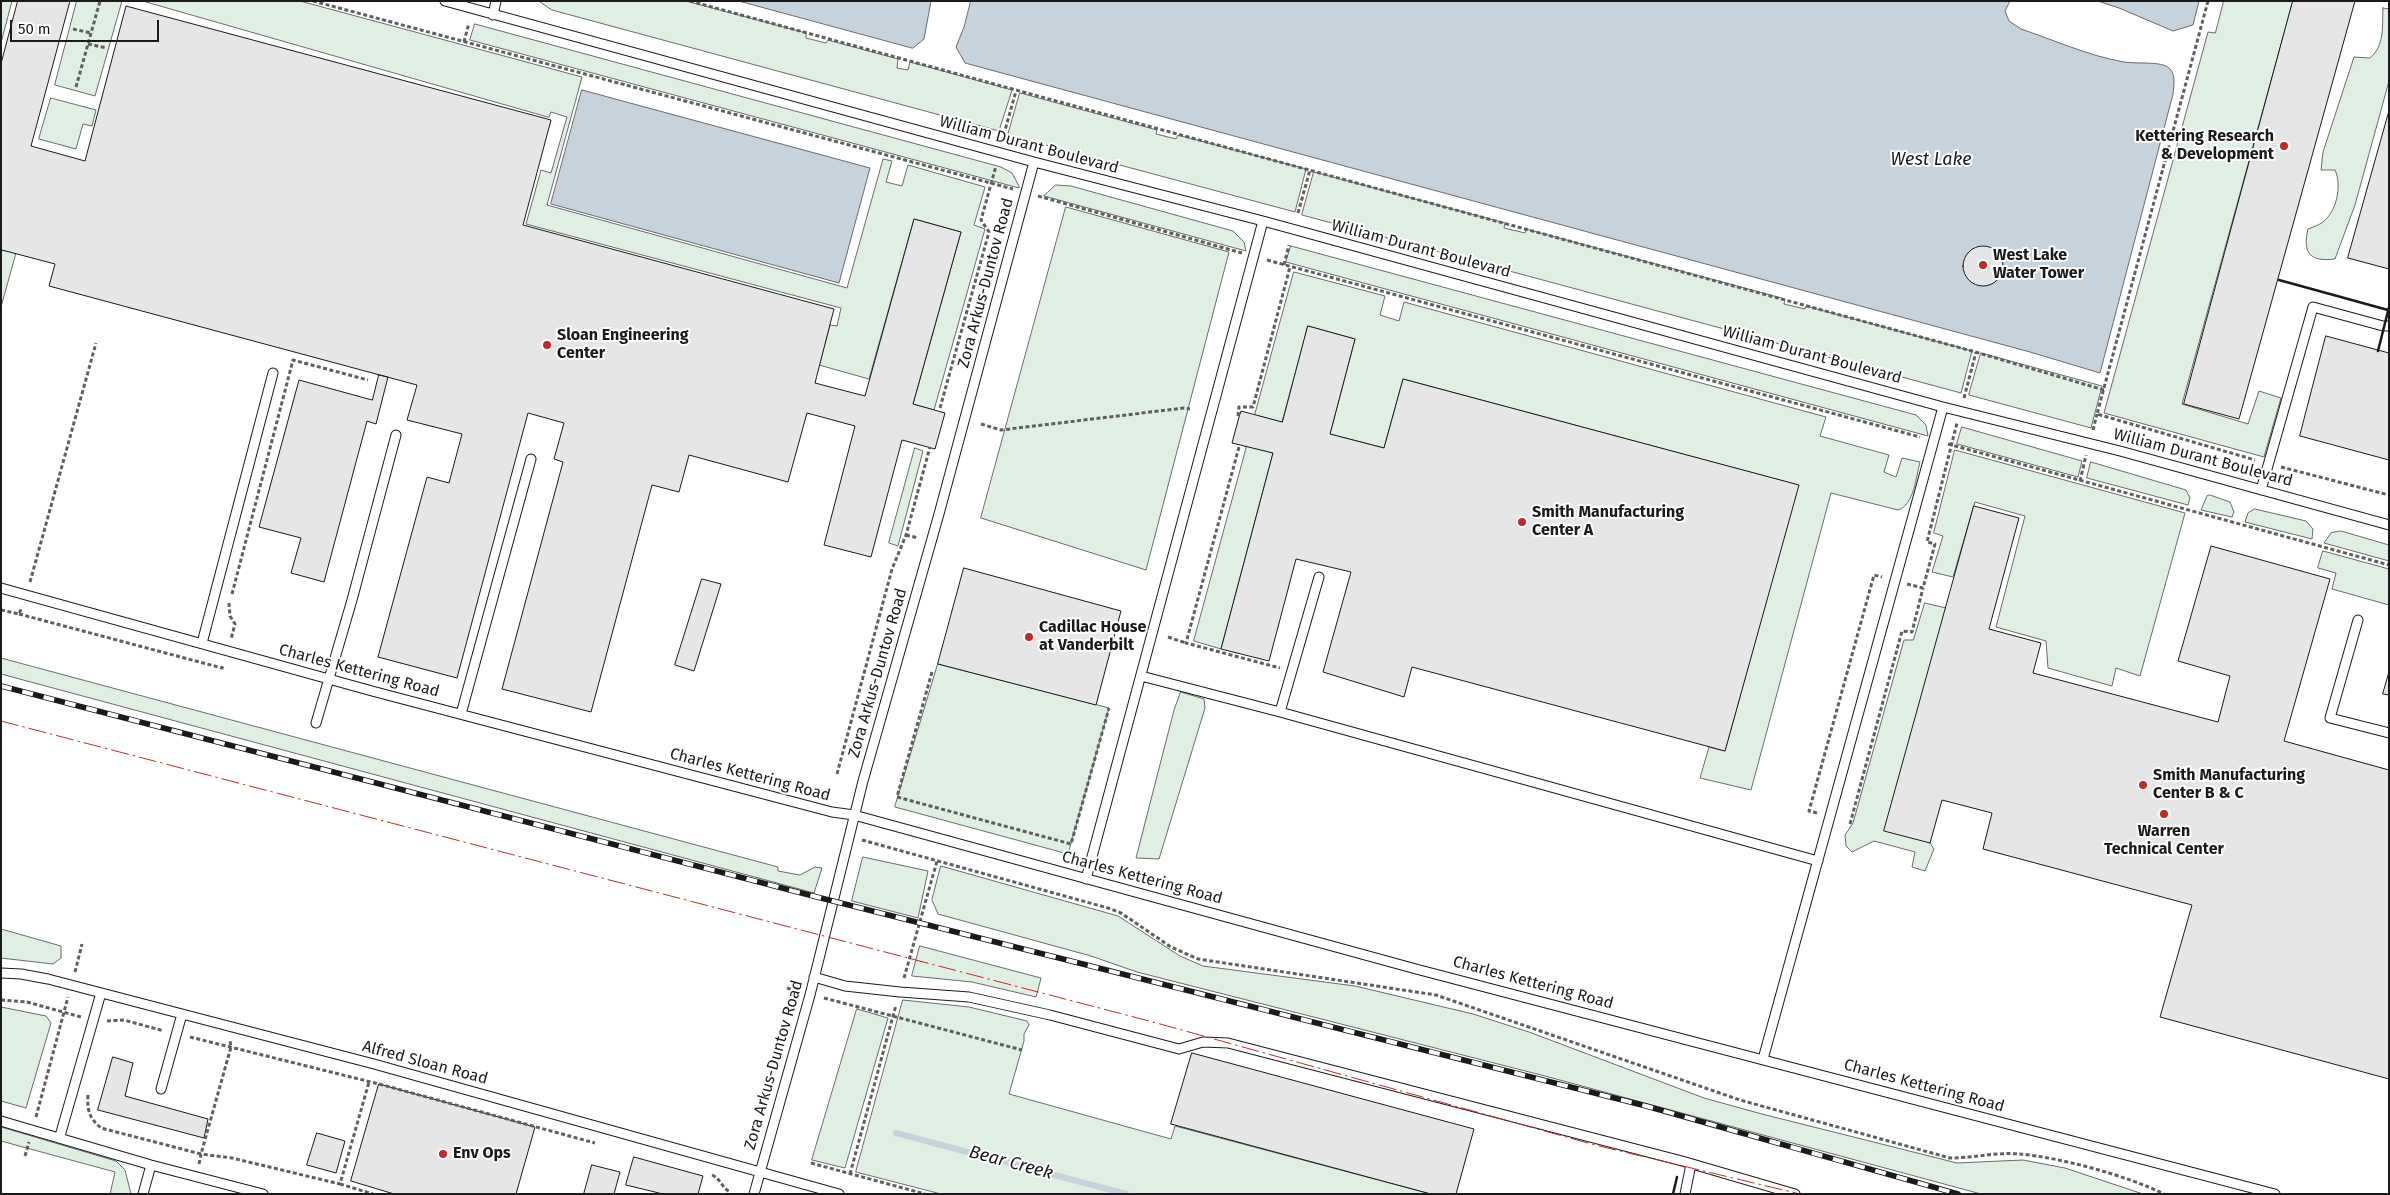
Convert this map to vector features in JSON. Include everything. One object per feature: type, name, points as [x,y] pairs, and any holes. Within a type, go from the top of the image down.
[{"type":"lane","name":"William Durant Boulevard","points":[[445,1],[1034,162],[1263,221],[2389,525]]},
{"type":"lane","points":[[493,15],[496,1]]},
{"type":"lane","name":"Zora Arkus-Duntov Road","points":[[754,1194],[810,996],[848,836],[941,505],[1034,162]]},
{"type":"lane","points":[[1086,879],[1263,221]]},
{"type":"lane","points":[[2261,490],[2313,307],[2389,326]]},
{"type":"lane","points":[[202,643],[273,373]]},
{"type":"lane","points":[[1763,1059],[1943,406]]},
{"type":"lane","points":[[316,724],[396,435]]},
{"type":"lane","points":[[461,714],[531,459]]},
{"type":"lane","points":[[1280,712],[1319,577]]},
{"type":"lane","name":"Charles Kettering Road","points":[[1,588],[461,714],[832,812],[854,815],[1416,968],[2275,1194]]},
{"type":"lane","points":[[2358,620],[2330,718],[2389,733]]},
{"type":"lane","points":[[1141,676],[1280,712],[1818,861]]},
{"type":"lane","name":"Alfred Sloan Road","points":[[1,973],[21,974],[72,985],[374,1064],[838,1194]]},
{"type":"lane","points":[[814,977],[845,986],[969,997],[1050,1015],[1179,1049],[1202,1042],[1228,1043],[1691,1164],[1795,1194]]},
{"type":"lane","points":[[60,1136],[101,993]]},
{"type":"lane","points":[[161,1088],[182,1014]]},
{"type":"lane","points":[[1,1121],[60,1136],[151,1165],[263,1194]]},
{"type":"lane","points":[[1684,1194],[1691,1164]]},
{"type":"lane","points":[[143,1194],[151,1165]]},
{"type":"path","points":[[76,87],[100,1]]},
{"type":"path","points":[[314,1],[2389,565]]},
{"type":"path","points":[[690,1],[1972,351],[2104,390]]},
{"type":"path","points":[[2208,1],[2097,414],[2269,464],[2389,495]]},
{"type":"path","points":[[464,42],[469,23]]},
{"type":"path","points":[[73,29],[91,33]]},
{"type":"path","points":[[88,44],[106,48]]},
{"type":"path","points":[[940,408],[989,232],[981,220],[1016,91]]},
{"type":"path","points":[[1298,212],[1310,170]]},
{"type":"path","points":[[1284,265],[1289,245]]},
{"type":"path","points":[[1238,416],[1239,407],[1253,407],[1290,266]]},
{"type":"path","points":[[1,610],[19,614],[26,595],[96,343]]},
{"type":"path","points":[[981,424],[1001,430],[1184,408],[1190,409]]},
{"type":"path","points":[[837,774],[892,569],[906,535],[930,447]]},
{"type":"path","points":[[1186,643],[1239,448]]},
{"type":"path","points":[[1850,824],[1902,631],[1912,632],[1923,588]]},
{"type":"path","points":[[1168,637],[1284,669]]},
{"type":"path","points":[[932,672],[897,798],[1071,844],[1109,708]]},
{"type":"path","points":[[848,836],[1108,908],[1121,913],[1171,947],[1198,958],[1436,995],[1740,1100],[1950,1158],[2017,1154],[2052,1158],[2148,1186],[2164,1194]]},
{"type":"path","points":[[850,1174],[938,861]]},
{"type":"path","points":[[26,1156],[82,944]]},
{"type":"path","points":[[787,988],[810,996],[1022,1050]]},
{"type":"path","points":[[1,1000],[27,1002],[94,1020],[124,1020],[369,1082],[602,1144]]},
{"type":"path","points":[[340,1184],[374,1064]]},
{"type":"path","points":[[201,1154],[232,1158],[340,1184],[373,1194]]},
{"type":"path","points":[[811,1163],[925,1194]]},
{"type":"path","points":[[706,1172],[718,1178],[724,1189],[730,1192]]},
{"type":"green space","points":[[1,1],[12,1],[1,43]]},
{"type":"green space","points":[[77,1],[122,1],[95,96],[55,85]]},
{"type":"green space","points":[[143,1],[300,1],[582,77],[547,205],[847,288],[883,159],[892,161],[886,182],[902,186],[908,165],[985,187],[974,225],[985,229],[934,410],[913,404],[961,232],[914,219],[869,379],[819,365],[830,325],[837,326],[841,308],[526,224],[541,170],[551,173],[567,117],[551,112],[549,117]]},
{"type":"green space","points":[[539,1],[686,1],[806,33],[806,38],[826,43],[828,40],[898,59],[897,68],[908,70],[910,62],[1012,90],[999,131],[552,10]]},
{"type":"green space","points":[[2224,1],[2293,1],[2182,404],[2248,424],[2259,391],[2281,398],[2264,457],[2104,413],[2208,32],[2215,33]]},
{"type":"green space","points":[[2383,8],[2389,9],[2389,81],[2355,205],[2335,259],[2320,259],[2310,254],[2306,245],[2308,229],[2321,223],[2328,217],[2335,205],[2338,190],[2335,170],[2321,170],[2323,152],[2354,57],[2370,58],[2378,47],[2382,35]]},
{"type":"green space","points":[[475,24],[1001,167],[1012,173],[1019,188],[470,40]]},
{"type":"green space","points":[[1020,93],[1157,130],[1156,134],[1176,139],[1178,135],[1306,169],[1295,212],[1008,135]]},
{"type":"green space","points":[[51,98],[96,110],[92,126],[83,124],[76,149],[39,139]]},
{"type":"green space","points":[[1314,172],[1505,223],[1504,228],[1525,233],[1526,229],[1785,299],[1784,304],[1805,309],[1806,306],[1972,351],[1961,393],[1302,215]]},
{"type":"green space","points":[[1056,185],[1071,186],[1233,231],[1244,242],[1246,251],[1044,196]]},
{"type":"green space","points":[[1066,207],[1229,252],[1146,570],[981,518]]},
{"type":"green space","points":[[1291,246],[1916,415],[1926,425],[1928,436],[1286,262]]},
{"type":"green space","points":[[2,250],[16,253],[1,307],[1,254]]},
{"type":"green space","points":[[1294,272],[1385,296],[1380,315],[1399,321],[1404,302],[1826,417],[1820,436],[1889,455],[1884,472],[1896,477],[1902,458],[1920,462],[1911,497],[1898,510],[1831,493],[1751,790],[1700,778],[1709,747],[1725,751],[1798,485],[1403,379],[1384,448],[1330,434],[1355,339],[1308,326],[1282,422],[1255,415]]},
{"type":"green space","points":[[1981,353],[2102,386],[2091,428],[1969,395]]},
{"type":"green space","points":[[1962,427],[2082,461],[2078,477],[1957,444]]},
{"type":"green space","points":[[1247,446],[1273,453],[1221,649],[1194,641]]},
{"type":"green space","points":[[915,448],[923,451],[898,546],[889,543]]},
{"type":"green space","points":[[1955,450],[2185,513],[2140,676],[2116,668],[2112,686],[2048,668],[2046,641],[1996,627],[2025,516],[1975,502],[1953,577],[1932,572],[1943,536],[1934,533]]},
{"type":"green space","points":[[2091,462],[2186,490],[2190,498],[2188,505],[2087,478]]},
{"type":"green space","points":[[2210,495],[2230,502],[2234,512],[2232,517],[2201,510],[2207,496]]},
{"type":"green space","points":[[2255,509],[2306,521],[2313,529],[2312,539],[2245,522],[2248,513]]},
{"type":"green space","points":[[2341,531],[2389,545],[2389,561],[2324,543],[2331,533]]},
{"type":"green space","points":[[2323,551],[2389,569],[2389,605],[2332,589],[2336,573],[2318,568]]},
{"type":"green space","points":[[1925,603],[1946,608],[1930,843],[1934,849],[1925,871],[1912,867],[1915,852],[1874,841],[1852,852],[1846,846],[1845,835],[1853,823],[1904,640],[1913,640]]},
{"type":"green space","points":[[1,658],[778,867],[778,871],[800,875],[815,867],[822,868],[814,893],[1,674]]},
{"type":"green space","points":[[938,664],[1109,708],[1068,854],[895,807]]},
{"type":"green space","points":[[1181,692],[1204,699],[1205,708],[1159,859],[1136,858],[1174,710]]},
{"type":"green space","points":[[863,857],[928,871],[918,918],[852,901]]},
{"type":"green space","points":[[941,866],[1118,916],[1180,956],[1203,966],[1355,986],[1473,1014],[1529,1032],[1704,1098],[1762,1114],[1957,1163],[2023,1160],[2065,1168],[2143,1194],[1981,1194],[1545,1076],[1137,972],[1091,956],[938,914],[932,900]]},
{"type":"green space","points":[[1,929],[61,946],[61,958],[53,964],[1,958]]},
{"type":"green space","points":[[920,946],[1041,978],[1036,997],[972,982],[912,976]]},
{"type":"green space","points":[[903,1000],[969,1007],[1027,1021],[1029,1025],[1024,1034],[1024,1041],[1009,1094],[1171,1139],[1175,1126],[1431,1194],[941,1194],[856,1172]]},
{"type":"green space","points":[[1,1007],[46,1016],[51,1023],[26,1108],[1,1101]]},
{"type":"green space","points":[[857,1009],[888,1018],[845,1168],[812,1160]]},
{"type":"green space","points":[[1,1127],[116,1161],[125,1170],[131,1194],[110,1194],[115,1172],[1,1141]]},
{"type":"water","points":[[739,1],[931,1],[924,39],[913,48]]},
{"type":"water","name":"West Lake","points":[[971,1],[2010,1],[2005,11],[2009,21],[2021,29],[2085,52],[2111,59],[2124,62],[2161,64],[2169,68],[2173,73],[2174,87],[2100,373],[2030,352],[965,63],[956,47]]},
{"type":"water","points":[[2098,1],[2199,1],[2193,25],[2173,31]]},
{"type":"water","points":[[582,90],[870,168],[839,283],[551,204]]},
{"type":"building","name":"Sloan Engineering Center","points":[[18,1],[70,1],[31,146],[85,161],[126,6],[551,120],[523,225],[834,309],[815,383],[865,396],[914,219],[961,232],[913,404],[945,413],[935,449],[902,440],[871,557],[824,545],[855,426],[807,413],[788,482],[689,455],[679,492],[652,485],[591,712],[502,689],[563,462],[554,459],[564,423],[528,413],[457,678],[378,657],[427,477],[449,483],[462,434],[407,420],[417,385],[49,286],[55,264],[2,250],[1,254],[1,64]]},
{"type":"building","name":"Kettering Research & Development","points":[[2293,1],[2355,1],[2239,419],[2184,404]]},
{"type":"building","points":[[2389,111],[2389,269],[2348,258]]},
{"type":"building","name":"West Lake Water Tower","points":[[1983,246],[1997,252],[2003,266],[1997,280],[1983,286],[1969,280],[1963,266],[1969,252]]},
{"type":"building","name":"Smith Manufacturing Center A","points":[[1308,326],[1355,339],[1330,434],[1384,448],[1403,379],[1799,485],[1725,751],[1412,667],[1404,697],[1323,672],[1351,572],[1296,559],[1269,661],[1221,649],[1273,453],[1232,443],[1239,417],[1241,411],[1282,422]]},
{"type":"building","points":[[2326,336],[2389,353],[2389,460],[2300,436]]},
{"type":"building","points":[[379,375],[388,377],[376,424],[367,421],[324,582],[291,573],[301,538],[259,527],[299,380],[372,400]]},
{"type":"building","name":"Smith Manufacturing Center B & C","points":[[1974,506],[2019,518],[1989,629],[2041,643],[2033,673],[2218,722],[2230,676],[2178,661],[2211,546],[2330,579],[2284,741],[2389,770],[2389,1079],[2160,1017],[2192,905],[1983,849],[1992,813],[1942,800],[1930,843],[1884,831]]},
{"type":"building","name":"Cadillac House at Vanderbilt","points":[[964,568],[1121,611],[1096,705],[938,664]]},
{"type":"building","points":[[702,579],[721,584],[694,671],[675,665]]},
{"type":"building","points":[[2389,672],[2389,695],[2383,694]]},
{"type":"building","points":[[1192,1053],[1474,1129],[1456,1194],[1431,1194],[1171,1124]]},
{"type":"building","points":[[113,1057],[133,1063],[125,1096],[208,1119],[204,1138],[98,1110]]},
{"type":"building","name":"Env Ops","points":[[379,1084],[535,1127],[516,1194],[394,1194],[351,1181]]},
{"type":"building","points":[[317,1133],[345,1141],[336,1173],[307,1165]]},
{"type":"building","points":[[634,1157],[703,1176],[698,1194],[663,1194],[626,1185]]},
{"type":"building","points":[[592,1165],[620,1172],[614,1194],[584,1194]]},
{"type":"waterway","name":"Bear Creek","points":[[896,1133],[1126,1194]]},
{"type":"railway","points":[[1,686],[813,896],[1646,1106],[1958,1194]]},
{"type":"wall","points":[[2279,280],[2388,310]]},
{"type":"wall","points":[[2378,351],[2389,307]]},
{"type":"wall","points":[[1673,1194],[1677,1177]]},
{"type":"power","points":[[1,721],[1153,1022],[1595,1145],[1800,1194]]},
{"type":"place","name":"Kettering Research & Development","points":[[2284,146]]},
{"type":"place","name":"West Lake Water Tower","points":[[1983,265]]},
{"type":"place","name":"Sloan Engineering Center","points":[[547,345]]},
{"type":"place","name":"Smith Manufacturing Center A","points":[[1522,522]]},
{"type":"place","name":"Cadillac House at Vanderbilt","points":[[1029,637]]},
{"type":"place","name":"Smith Manufacturing Center B & C","points":[[2143,785]]},
{"type":"place","name":"Warren Technical Center","points":[[2164,814]]},
{"type":"place","name":"Env Ops","points":[[443,1154]]}]
